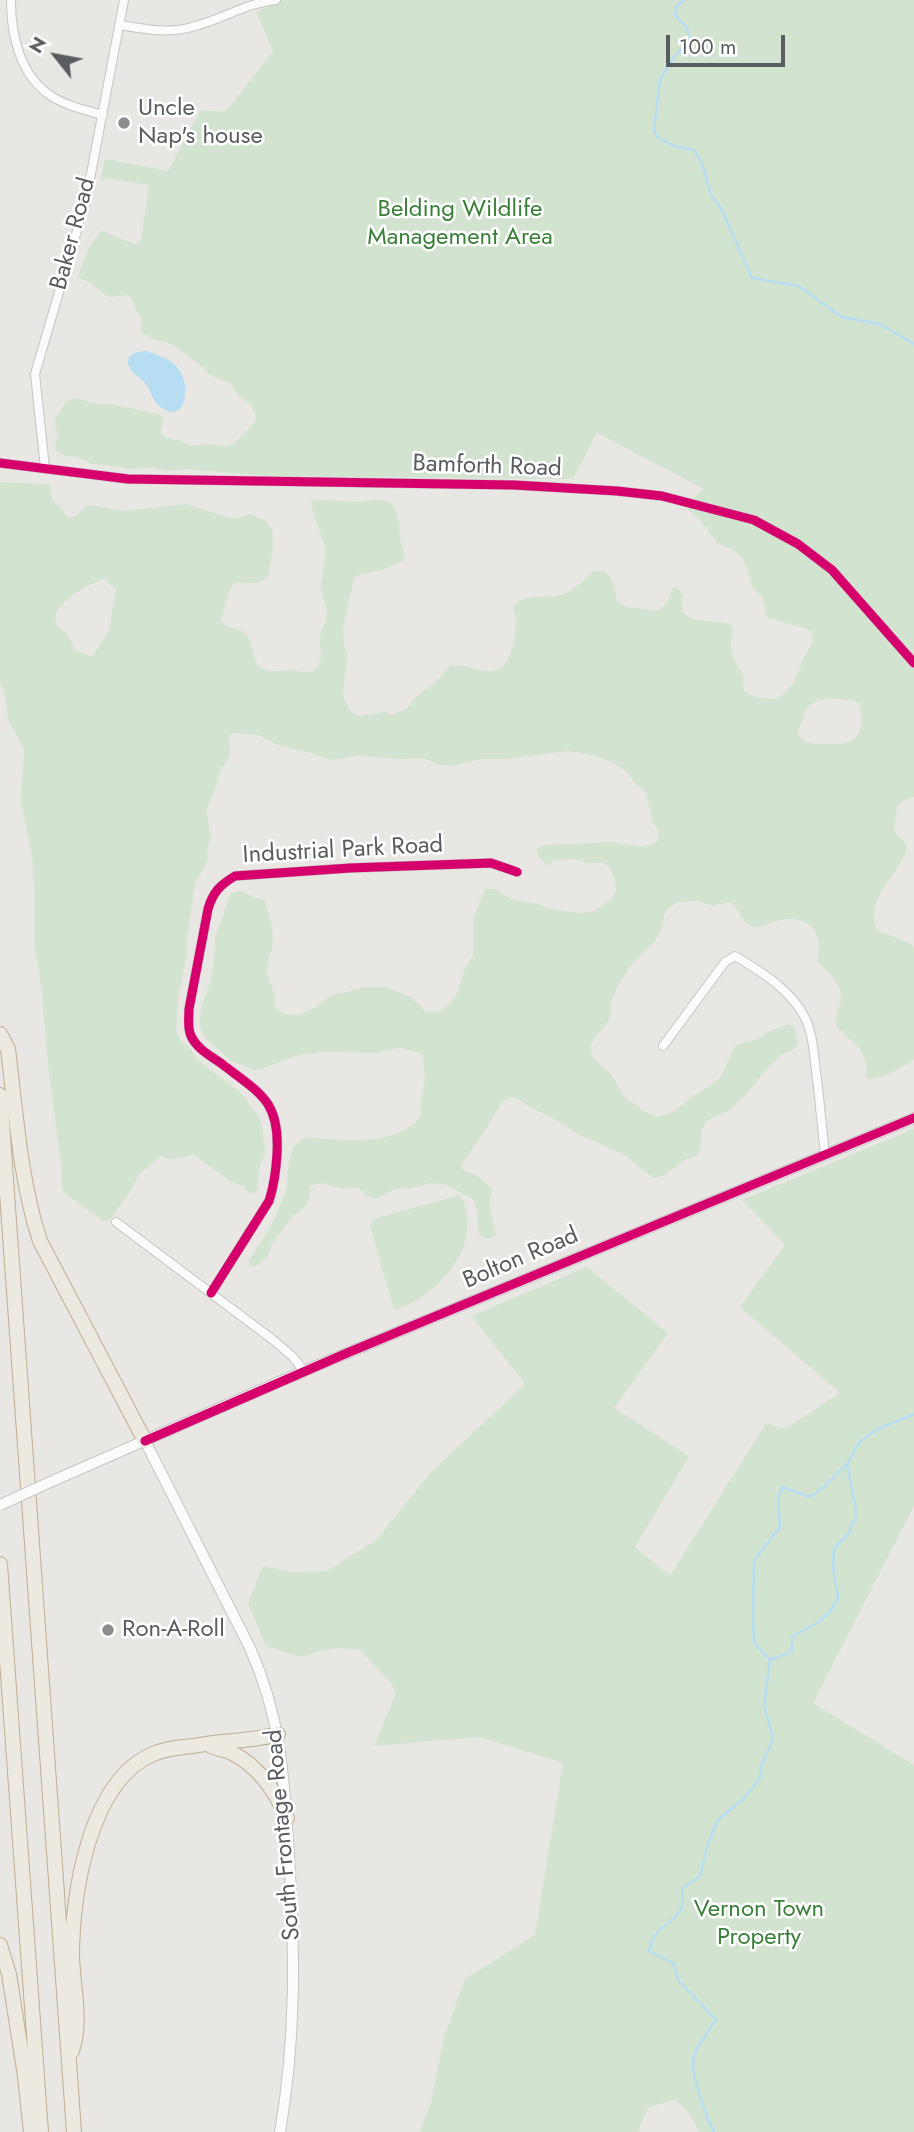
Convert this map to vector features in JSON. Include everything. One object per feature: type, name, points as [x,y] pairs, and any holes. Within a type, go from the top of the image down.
[{"type":"highway","points":[[0,1034],[8,1049],[23,1161],[40,1241],[145,1441]]},
{"type":"highway","points":[[0,1095],[74,2132]]},
{"type":"highway","points":[[0,1564],[41,2132]]},
{"type":"highway","points":[[69,2059],[78,2030],[72,1957],[75,1902],[83,1860],[97,1821],[117,1784],[142,1760],[170,1748],[264,1738],[278,1734]]},
{"type":"highway","points":[[206,1744],[232,1753],[253,1768],[272,1790],[287,1818]]},
{"type":"highway","points":[[0,1945],[11,1987],[31,2132]]},
{"type":"main road","name":"Bolton Road","points":[[0,1505],[303,1371],[914,1118]]},
{"type":"main road","name":"South Frontage Road","points":[[145,1441],[250,1648],[264,1681],[278,1734],[287,1818],[294,1931],[290,2062],[280,2132]]},
{"type":"street","points":[[11,0],[11,24],[18,50],[30,74],[48,94],[80,109],[103,115]]},
{"type":"street","name":"Baker Road","points":[[44,468],[35,374],[86,200],[124,0]]},
{"type":"street","points":[[120,26],[167,32],[193,27],[258,2],[276,0]]},
{"type":"street","name":"Bamforth Road","points":[[0,463],[128,479],[514,485],[662,496],[754,520],[798,544],[832,570],[914,663]]},
{"type":"street","name":"Industrial Park Road","points":[[211,1293],[269,1201],[274,1185],[278,1135],[275,1117],[259,1093],[200,1048],[191,1036],[189,1009],[212,895],[222,884],[236,876],[350,868],[491,863],[517,872]]},
{"type":"street","points":[[663,1046],[725,962],[735,956],[746,963],[784,990],[806,1018],[813,1048],[825,1154]]},
{"type":"street","points":[[116,1222],[272,1339],[293,1357],[303,1371]]},
{"type":"green space","name":"Belding Wildlife Management Area","points":[[281,0],[914,0],[914,797],[902,802],[897,809],[894,830],[905,843],[907,850],[876,901],[874,920],[878,931],[908,942],[914,947],[914,1060],[884,1076],[866,1078],[866,1062],[859,1048],[836,1026],[841,1001],[840,990],[833,977],[818,962],[818,940],[816,933],[807,923],[787,919],[755,927],[746,921],[730,902],[713,906],[698,901],[676,902],[664,914],[660,933],[620,983],[612,999],[610,1017],[590,1047],[593,1057],[613,1076],[623,1096],[658,1117],[673,1112],[717,1081],[736,1045],[757,1039],[789,1024],[795,1028],[799,1044],[772,1063],[730,1110],[708,1120],[702,1129],[697,1156],[686,1159],[663,1176],[653,1178],[623,1154],[580,1135],[512,1097],[502,1102],[461,1165],[464,1171],[477,1175],[493,1190],[489,1203],[496,1236],[486,1239],[479,1235],[474,1200],[447,1185],[430,1183],[395,1189],[376,1199],[366,1196],[359,1188],[343,1189],[320,1184],[310,1186],[310,1197],[305,1207],[292,1217],[272,1244],[267,1257],[251,1267],[249,1260],[269,1228],[285,1194],[290,1158],[295,1145],[307,1138],[366,1139],[391,1136],[403,1131],[422,1115],[420,1105],[425,1079],[420,1053],[399,1048],[376,1053],[322,1052],[299,1055],[252,1070],[232,1062],[204,1036],[200,1027],[201,1006],[214,965],[215,937],[231,893],[241,891],[265,900],[273,944],[266,970],[275,996],[275,1007],[283,1014],[300,1015],[331,995],[363,987],[387,987],[411,997],[426,1012],[442,1011],[456,996],[466,966],[473,956],[473,918],[485,889],[495,889],[512,900],[539,904],[548,909],[580,913],[595,911],[613,897],[616,889],[609,866],[575,859],[556,860],[547,865],[539,858],[536,848],[546,845],[611,842],[642,847],[657,842],[659,832],[653,822],[645,791],[636,785],[627,772],[598,756],[568,751],[483,759],[451,766],[439,765],[424,758],[358,756],[330,760],[278,745],[258,735],[231,733],[230,755],[221,769],[206,810],[211,838],[207,848],[208,859],[195,884],[187,954],[178,998],[176,1031],[198,1060],[241,1093],[258,1115],[265,1153],[259,1168],[258,1188],[250,1194],[243,1186],[230,1181],[194,1155],[172,1159],[161,1156],[139,1174],[132,1189],[109,1221],[103,1221],[63,1192],[62,1187],[34,941],[32,856],[21,803],[24,749],[8,720],[6,699],[0,682],[0,482],[50,484],[52,500],[69,518],[88,505],[125,511],[186,504],[226,517],[236,518],[251,514],[266,521],[272,529],[273,546],[269,573],[262,581],[234,583],[221,619],[225,625],[240,630],[247,636],[259,666],[274,671],[293,670],[308,673],[317,668],[321,658],[320,636],[327,610],[321,584],[326,547],[314,517],[311,501],[384,500],[393,505],[398,516],[405,555],[403,561],[354,578],[343,629],[347,656],[343,695],[350,711],[359,716],[385,712],[392,715],[406,709],[451,665],[484,671],[496,670],[507,660],[513,645],[516,623],[513,606],[530,597],[565,593],[593,571],[608,575],[617,600],[626,607],[659,611],[669,600],[672,589],[676,587],[683,595],[682,611],[687,615],[698,620],[731,624],[732,655],[743,675],[744,690],[754,697],[777,699],[785,693],[813,642],[811,632],[807,629],[769,618],[763,598],[752,587],[747,567],[741,557],[717,543],[701,521],[688,510],[692,500],[704,489],[597,433],[573,479],[267,476],[185,469],[130,469],[92,464],[56,451],[58,435],[55,419],[66,402],[76,398],[158,414],[163,417],[161,433],[165,437],[190,446],[212,444],[228,447],[255,422],[252,406],[239,396],[230,383],[210,375],[171,344],[150,338],[141,332],[141,317],[128,295],[110,297],[78,277],[89,247],[101,231],[127,242],[136,244],[141,240],[149,185],[106,178],[100,182],[105,159],[168,171],[201,110],[224,112],[273,51],[256,12]],"holes":[[[104,579],[116,589],[109,631],[92,657],[75,650],[68,635],[57,624],[56,615],[72,596]],[[828,698],[855,701],[860,705],[859,733],[849,742],[841,744],[804,741],[798,731],[805,711],[813,703]]]},
{"type":"green space","name":"Vernon Town Property","points":[[914,1129],[914,1506],[813,1703],[914,1765],[914,2132],[699,2132],[690,2115],[676,2100],[648,2107],[638,2132],[420,2132],[432,2099],[444,2037],[465,1979],[535,1935],[563,1763],[480,1737],[374,1746],[396,1694],[391,1683],[360,1650],[340,1648],[300,1657],[266,1646],[248,1604],[263,1566],[291,1572],[327,1571],[376,1540],[431,1472],[525,1384],[471,1316],[587,1267],[668,1333],[614,1408],[689,1456],[635,1547],[670,1576],[766,1423],[785,1429],[840,1393],[740,1307],[785,1245],[742,1200]]},
{"type":"green space","points":[[460,1195],[467,1213],[467,1231],[463,1248],[454,1265],[427,1293],[411,1304],[394,1310],[370,1226],[373,1219]]},
{"type":"water","points":[[147,351],[170,361],[182,374],[185,383],[184,401],[175,412],[167,411],[158,405],[146,384],[130,368],[129,357],[136,352]]},
{"type":"waterway","points":[[684,0],[677,6],[675,15],[686,27],[688,42],[673,58],[660,80],[654,130],[658,138],[674,146],[694,150],[702,164],[711,195],[722,210],[752,278],[798,286],[842,317],[880,324],[914,344]]},
{"type":"waterway","points":[[714,2132],[704,2109],[693,2064],[698,2047],[716,2020],[679,1981],[673,1963],[649,1951],[652,1940],[680,1911],[682,1889],[700,1876],[717,1821],[743,1799],[759,1780],[762,1764],[773,1739],[764,1705],[770,1660],[791,1652],[793,1636],[819,1622],[838,1598],[833,1567],[834,1548],[849,1533],[857,1514],[847,1464],[859,1443],[874,1431],[914,1414]]},
{"type":"waterway","points":[[770,1660],[754,1643],[754,1560],[780,1527],[778,1499],[782,1487],[810,1497],[847,1464]]},
{"type":"cycle path","points":[[0,463],[128,479],[514,485],[662,496],[754,520],[798,544],[832,570],[914,663]]},
{"type":"cycle path","points":[[211,1293],[269,1201],[277,1154],[275,1122],[265,1100],[201,1048],[190,1033],[189,1009],[208,909],[215,893],[235,876],[350,868],[491,863],[517,872]]},
{"type":"cycle path","points":[[145,1441],[347,1353],[914,1118]]},
{"type":"place","name":"Uncle Nap's house","points":[[124,123]]},
{"type":"place","name":"Ron-A-Roll","points":[[108,1630]]}]
